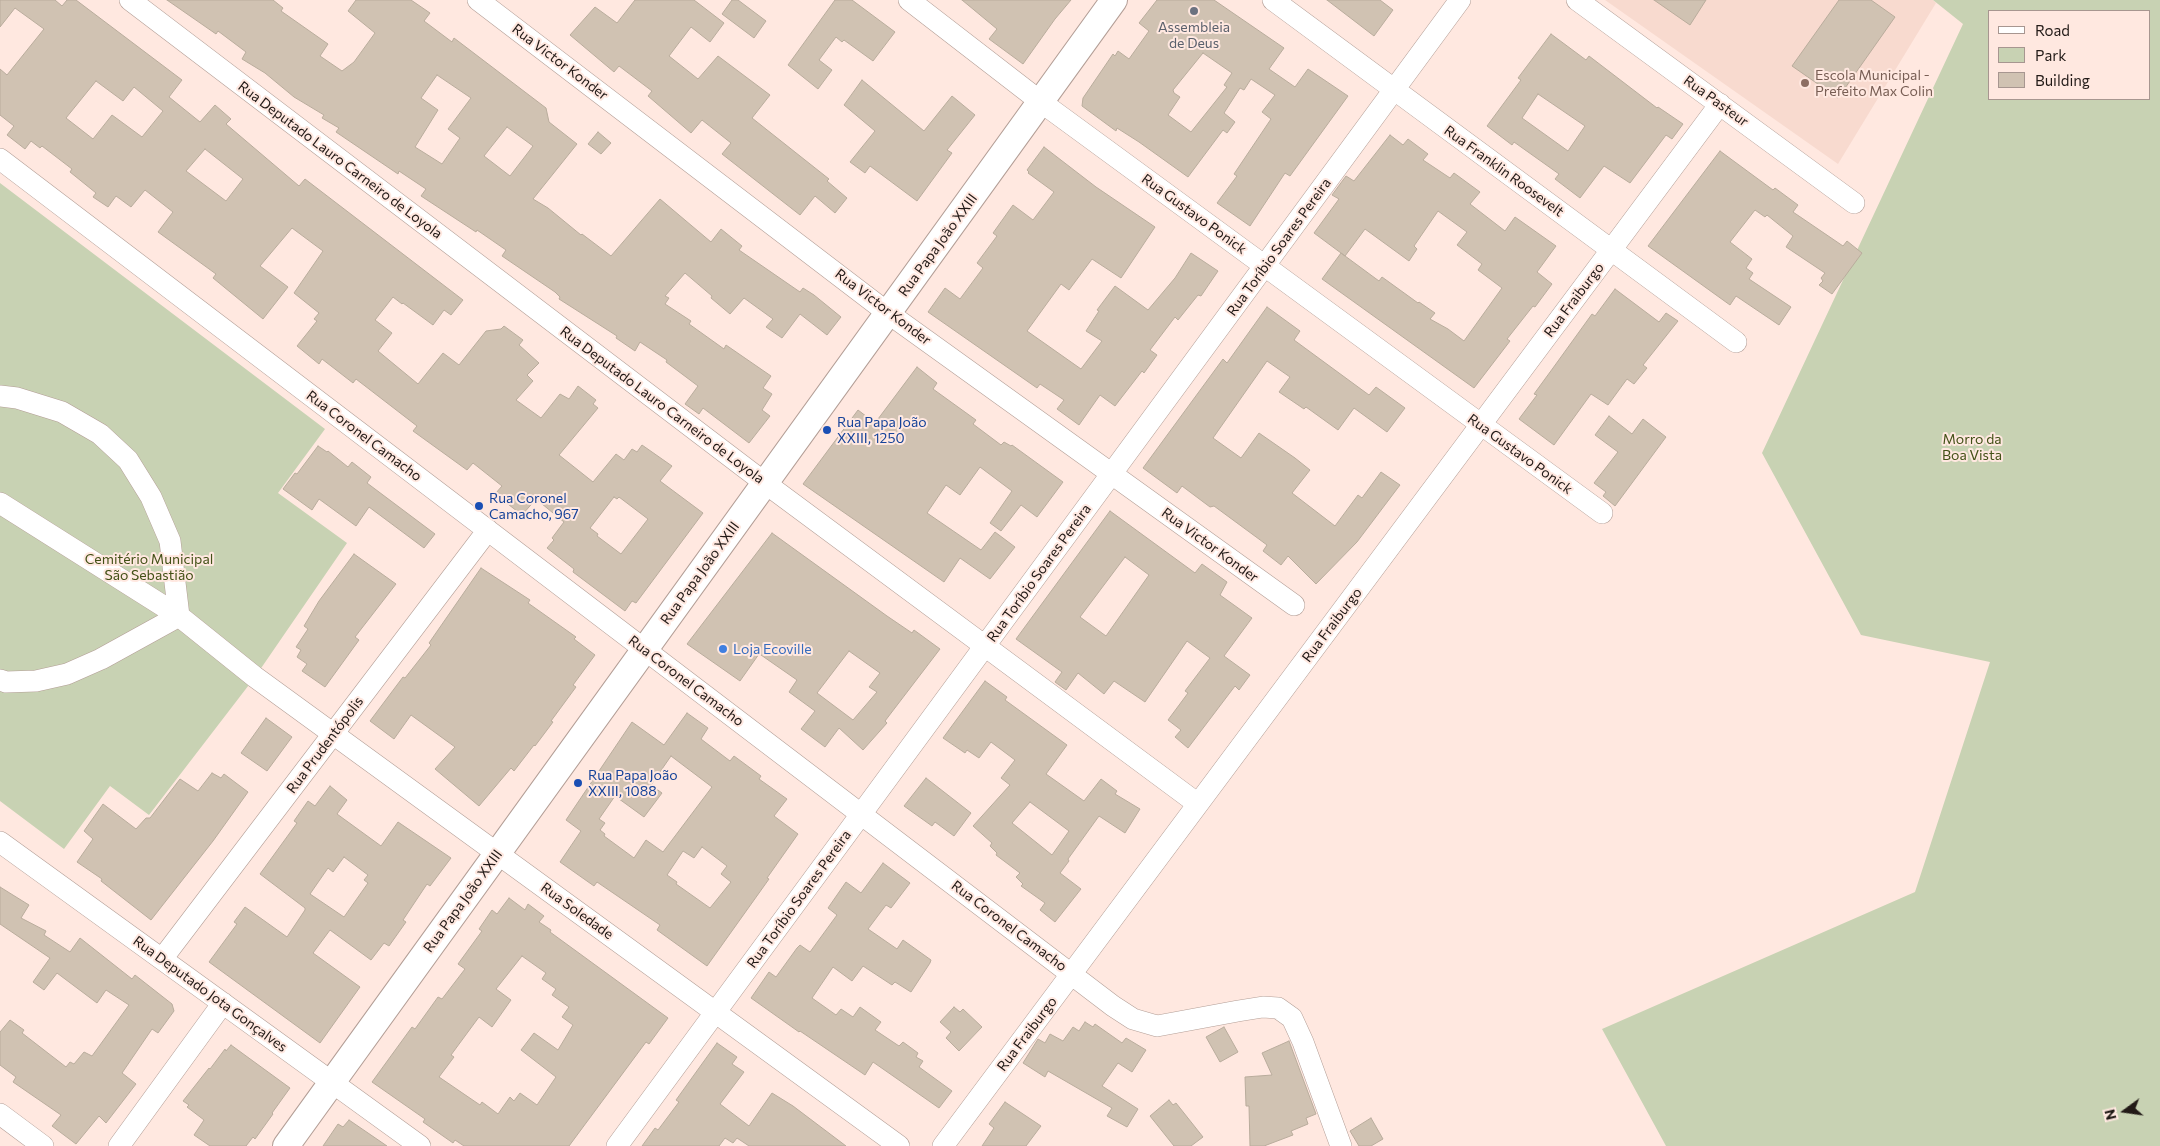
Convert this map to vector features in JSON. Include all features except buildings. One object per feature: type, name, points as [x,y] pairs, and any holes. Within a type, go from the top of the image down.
[{"type":"main road","name":"Rua Papa João XXIII","points":[[286,1146],[1114,0]]},
{"type":"street","name":"Rua Deputado Lauro Carneiro de Loyola","points":[[130,0],[765,483],[1198,804]]},
{"type":"street","name":"Rua Victor Konder","points":[[478,0],[888,312],[1294,605]]},
{"type":"street","name":"Rua Gustavo Ponick","points":[[909,0],[1041,102],[1602,514]]},
{"type":"street","name":"Rua Franklin Roosevelt","points":[[1273,0],[1736,342]]},
{"type":"street","name":"Rua Toríbio Soares Pereira","points":[[617,1146],[1460,0]]},
{"type":"street","name":"Rua Pasteur","points":[[1577,0],[1854,203]]},
{"type":"street","name":"Rua Fraiburgo","points":[[943,1146],[1720,104]]},
{"type":"street","name":"Rua Coronel Camacho","points":[[0,159],[1133,1019],[1157,1026],[1255,1008],[1278,1008],[1292,1018],[1303,1042],[1341,1146]]},
{"type":"street","points":[[0,396],[17,398],[62,412],[100,434],[128,460],[151,497],[170,541],[179,616],[101,659],[66,674],[36,682],[6,682],[0,680]]},
{"type":"street","name":"Rua Soledade","points":[[1,508],[179,616],[255,677],[899,1146]]},
{"type":"street","name":"Rua Prudentópolis","points":[[162,959],[488,530]]},
{"type":"street","name":"Rua Deputado Jota Gonçalves","points":[[0,842],[420,1146]]},
{"type":"street","points":[[119,1146],[223,1003]]},
{"type":"street","points":[[0,1114],[44,1146]]},
{"type":"shaded area","name":"Escola Municipal - Prefeito Max Colin","points":[[1605,0],[1933,0],[1936,3],[1838,164]]},
{"type":"green space","name":"Morro da Boa Vista","points":[[1933,0],[2160,0],[2160,1146],[1666,1146],[1602,1029],[1915,892],[1990,662],[1861,635],[1762,453],[1963,24]]},
{"type":"green space","name":"Cemitério Municipal São Sebastião","points":[[0,183],[325,429],[278,493],[347,543],[255,677],[149,815],[110,786],[64,849],[0,801]]},
{"type":"place","name":"Assembleia de Deus","points":[[1194,11]]},
{"type":"place","name":"Escola Municipal - Prefeito Max Colin","points":[[1805,83]]},
{"type":"place","name":"Rua Papa João XXIII, 1250","points":[[827,430]]},
{"type":"place","name":"Rua Coronel Camacho, 967","points":[[479,506]]},
{"type":"place","name":"Loja Ecoville","points":[[723,649]]},
{"type":"place","name":"Rua Papa João XXIII, 1088","points":[[578,783]]}]
